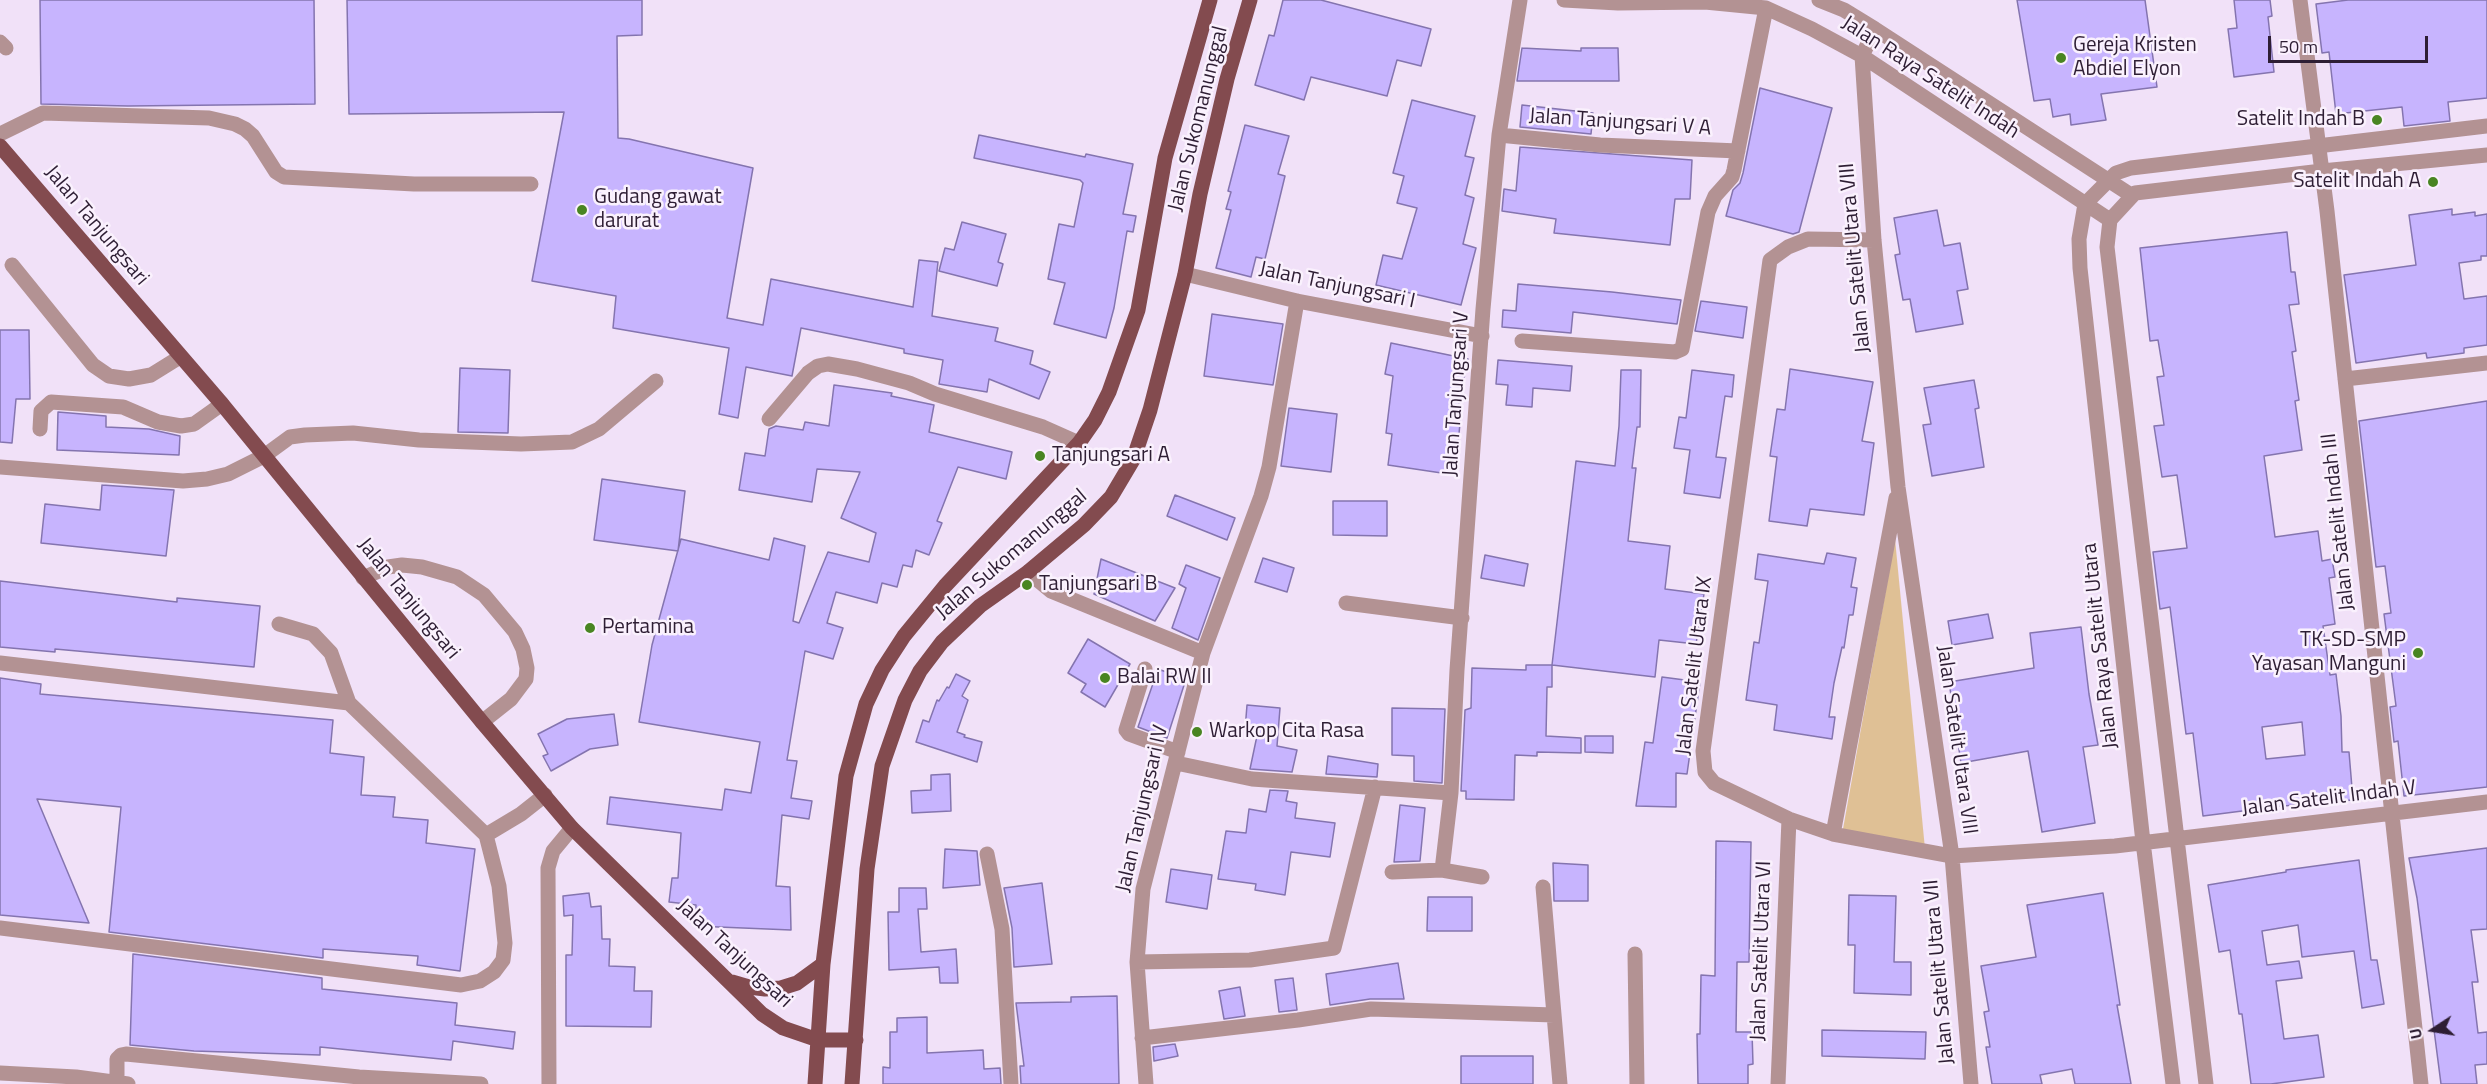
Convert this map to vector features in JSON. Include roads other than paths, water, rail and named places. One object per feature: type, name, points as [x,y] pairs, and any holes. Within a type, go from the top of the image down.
[{"type":"main road","name":"Jalan Sukomanunggal","points":[[818,1040],[823,964],[846,776],[866,704],[882,670],[904,636],[945,586],[1078,443],[1095,420],[1109,392],[1138,310],[1165,158],[1210,0]]},
{"type":"main road","name":"Jalan Sukomanunggal","points":[[856,1040],[868,858],[882,766],[905,700],[920,671],[942,642],[980,606],[1028,572],[1084,525],[1111,498],[1132,460],[1150,410],[1185,274],[1205,171],[1227,80],[1250,0]]},
{"type":"main road","name":"Jalan Tanjungsari","points":[[0,146],[222,404],[363,578],[572,828],[762,1014],[783,1028],[818,1040],[856,1040]]},
{"type":"main road","points":[[719,974],[733,982],[765,989],[797,983],[823,964]]},
{"type":"main road","points":[[815,1084],[818,1040]]},
{"type":"main road","points":[[852,1084],[856,1040]]},
{"type":"street","name":"Jalan Tanjungsari V","points":[[1442,870],[1451,793],[1482,336],[1499,135],[1520,0]]},
{"type":"street","name":"Jalan Raya Satelit Indah","points":[[1564,0],[1618,3],[1705,2],[1766,8],[1862,56],[2110,220]]},
{"type":"street","name":"Jalan Raya Satelit Indah","points":[[1819,0],[1846,5],[1875,29],[2131,195]]},
{"type":"street","name":"Jalan Satelit Indah III","points":[[2300,0],[2322,171],[2421,1084]]},
{"type":"street","name":"Jalan Tanjungsari V A","points":[[1522,341],[1681,350],[1684,346],[1708,212],[1715,196],[1732,177],[1766,8]]},
{"type":"street","name":"Jalan Satelit Utara VIII","points":[[1875,29],[1862,56],[1874,240],[1898,487],[1952,856]]},
{"type":"street","points":[[0,134],[43,113],[209,118],[245,129],[253,136],[276,172],[284,177],[414,184],[531,184]]},
{"type":"street","points":[[2085,204],[2116,173],[2131,168],[2487,126]]},
{"type":"street","name":"Jalan Tanjungsari V A","points":[[1499,135],[1600,145],[1738,151]]},
{"type":"street","points":[[2206,1084],[2107,247],[2110,220],[2131,195],[2151,190],[2487,155]]},
{"type":"street","name":"Jalan Raya Satelit Utara","points":[[2085,204],[2079,239],[2080,268],[2173,1084]]},
{"type":"street","name":"Jalan Satelit Utara IX","points":[[1874,240],[1808,239],[1788,246],[1770,260],[1703,760],[1705,772],[1714,783],[1789,819],[1833,834],[1952,856],[2177,838]]},
{"type":"street","points":[[12,265],[93,365],[109,376],[129,379],[151,375],[180,357]]},
{"type":"street","name":"Jalan Tanjungsari I","points":[[1185,274],[1297,301],[1482,336]]},
{"type":"street","name":"Jalan Tanjungsari IV","points":[[1146,1084],[1137,962],[1143,889],[1203,653],[1261,496],[1269,467],[1297,301]]},
{"type":"street","points":[[2345,379],[2487,363]]},
{"type":"street","points":[[768,419],[808,373],[818,366],[828,364],[909,382],[935,394],[1043,427],[1078,443]]},
{"type":"street","points":[[0,467],[183,481],[228,474],[264,456],[290,437],[326,433],[521,444],[572,442],[599,429],[656,381]]},
{"type":"street","points":[[40,429],[41,411],[51,402],[123,407],[158,422],[181,426],[194,424],[222,404]]},
{"type":"street","name":"Jalan Satelit Utara VIII","points":[[1833,834],[1898,487]]},
{"type":"street","points":[[363,578],[388,567],[402,565],[422,567],[457,577],[484,595],[515,632],[523,649],[527,668],[526,679],[511,699],[482,722]]},
{"type":"street","points":[[1028,572],[1051,591],[1203,653]]},
{"type":"street","points":[[1346,603],[1462,618]]},
{"type":"street","points":[[0,928],[461,985],[480,981],[494,972],[503,960],[505,943],[499,886],[486,836],[349,703],[331,653],[313,634],[279,624]]},
{"type":"street","points":[[0,663],[349,703]]},
{"type":"street","points":[[1145,669],[1126,730],[1129,734],[1177,758],[1252,779],[1451,793]]},
{"type":"street","points":[[1137,962],[1250,960],[1334,948],[1375,787]]},
{"type":"street","points":[[486,836],[521,814],[545,795]]},
{"type":"street","name":"Jalan Satelit Indah V","points":[[2177,838],[2487,802]]},
{"type":"street","name":"Jalan Satelit Utara VI","points":[[1778,1084],[1789,819]]},
{"type":"street","points":[[549,1084],[548,868],[553,852],[572,828]]},
{"type":"street","points":[[987,854],[1002,928],[1011,1084]]},
{"type":"street","name":"Jalan Satelit Utara VII","points":[[1952,856],[1971,1084]]},
{"type":"street","points":[[1392,872],[1442,870],[1482,877]]},
{"type":"street","points":[[1543,887],[1560,1084]]},
{"type":"street","points":[[1635,954],[1637,1084]]},
{"type":"street","points":[[1142,1038],[1371,1009],[1554,1015]]},
{"type":"street","points":[[0,1073],[76,1081],[123,1083],[117,1059],[126,1054],[359,1077],[481,1084]]},
{"type":"place","name":"Gereja Kristen Abdiel Elyon","points":[[2061,58]]},
{"type":"place","name":"Satelit Indah B","points":[[2377,120]]},
{"type":"place","name":"Satelit Indah A","points":[[2433,182]]},
{"type":"place","name":"Gudang gawat darurat","points":[[582,210]]},
{"type":"place","name":"Tanjungsari A","points":[[1040,456]]},
{"type":"place","name":"Tanjungsari B","points":[[1027,585]]},
{"type":"place","name":"Pertamina","points":[[590,628]]},
{"type":"place","name":"TK-SD-SMP Yayasan Manguni","points":[[2418,653]]},
{"type":"place","name":"Balai RW II","points":[[1105,678]]},
{"type":"place","name":"Warkop Cita Rasa","points":[[1197,732]]}]
